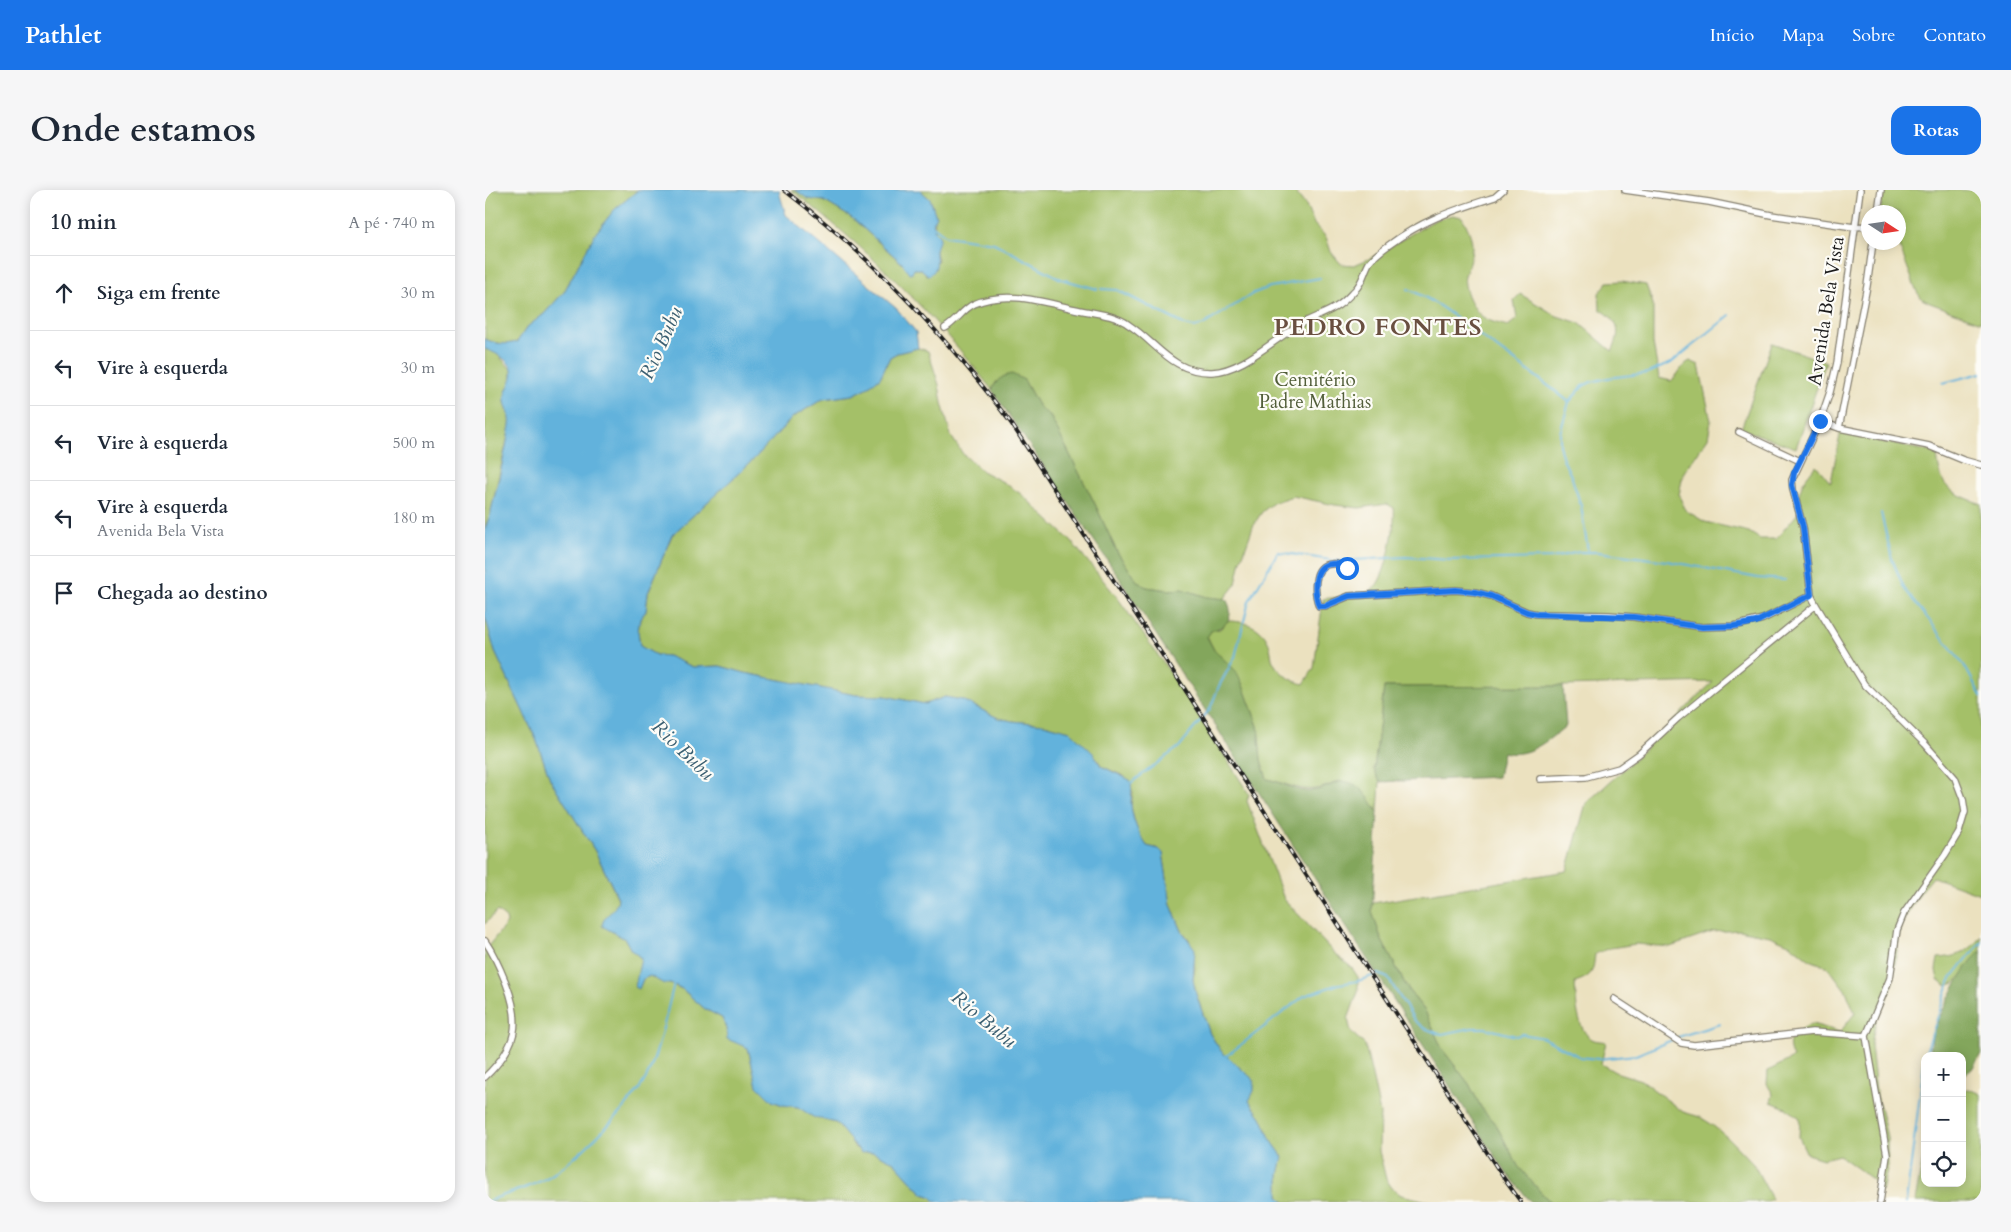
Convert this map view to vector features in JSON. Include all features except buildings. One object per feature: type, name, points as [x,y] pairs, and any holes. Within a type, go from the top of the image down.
[{"type":"street","points":[[945,328],[955,322],[968,308],[976,303],[1014,298],[1037,300],[1118,320],[1129,325],[1173,362],[1196,370],[1218,371],[1244,362],[1301,324],[1339,306],[1359,286],[1369,263],[1373,259],[1390,245],[1421,225],[1436,217],[1495,197],[1503,190]]},
{"type":"street","points":[[1625,190],[1861,226]]},
{"type":"street","name":"Avenida Bela Vista","points":[[1860,190],[1837,363],[1820,421],[1799,461],[1792,485],[1803,527],[1811,595],[1816,605],[1864,684],[1941,761],[1955,778],[1963,799],[1965,812],[1959,832],[1904,913],[1893,951],[1890,978],[1866,1036]]},
{"type":"street","points":[[1879,205],[1881,190]]},
{"type":"street","name":"Avenida Bela Vista","points":[[1839,428],[1867,286],[1872,250]]},
{"type":"street","points":[[1820,421],[1839,428],[1929,446],[1981,466]]},
{"type":"street","points":[[1739,432],[1799,461]]},
{"type":"street","points":[[1347,568],[1332,564],[1324,566],[1319,571],[1315,587],[1319,606],[1325,606],[1349,596],[1456,590],[1491,596],[1527,612],[1537,614],[1634,617],[1702,627],[1734,626],[1756,622],[1811,595]]},
{"type":"street","points":[[1541,779],[1586,778],[1619,768],[1639,754],[1678,718],[1816,605]]},
{"type":"street","points":[[485,941],[499,964],[514,1004],[516,1015],[515,1033],[506,1053],[485,1077]]},
{"type":"street","points":[[1614,999],[1681,1043],[1694,1045],[1812,1032],[1866,1036],[1887,1155],[1880,1202]]},
{"type":"green space","points":[[485,190],[638,190],[614,210],[595,234],[564,292],[544,314],[527,327],[517,342],[513,343],[501,344],[485,339]]},
{"type":"green space","name":"Cemitério Padre Mathias","points":[[791,190],[795,190],[808,199],[824,201],[852,218],[905,266],[921,269],[927,275],[938,260],[935,246],[935,223],[930,199],[920,190],[1297,190],[1297,194],[1306,206],[1314,224],[1326,237],[1331,252],[1341,264],[1354,265],[1371,258],[1435,220],[1452,215],[1462,217],[1472,242],[1465,276],[1465,286],[1472,304],[1479,314],[1492,322],[1508,326],[1517,319],[1514,300],[1520,294],[1557,316],[1579,323],[1612,351],[1617,338],[1617,327],[1615,322],[1600,309],[1599,293],[1608,282],[1622,281],[1646,285],[1653,304],[1653,343],[1659,378],[1671,381],[1684,365],[1690,361],[1699,365],[1711,421],[1708,438],[1683,474],[1679,495],[1685,510],[1705,522],[1749,532],[1760,539],[1776,539],[1799,512],[1799,494],[1803,482],[1816,465],[1831,482],[1841,430],[1883,442],[1937,453],[1938,465],[1944,482],[1948,487],[1953,492],[1981,504],[1981,896],[1933,877],[1920,893],[1901,925],[1891,990],[1876,1020],[1871,1045],[1876,1091],[1887,1137],[1888,1165],[1882,1191],[1871,1178],[1839,1155],[1823,1159],[1807,1154],[1799,1137],[1800,1118],[1786,1108],[1771,1102],[1773,1094],[1767,1084],[1768,1071],[1793,1058],[1790,1051],[1790,1040],[1793,1036],[1801,1029],[1812,1024],[1840,1032],[1855,1013],[1846,991],[1828,967],[1810,960],[1791,945],[1770,936],[1739,930],[1713,932],[1670,947],[1636,944],[1610,948],[1595,954],[1594,965],[1589,975],[1575,982],[1580,1023],[1588,1036],[1594,1040],[1606,1042],[1601,1064],[1615,1072],[1641,1080],[1683,1112],[1700,1117],[1711,1124],[1728,1138],[1754,1165],[1772,1199],[1766,1202],[1552,1202],[1545,1197],[1518,1166],[1496,1125],[1482,1109],[1469,1084],[1442,1049],[1425,1011],[1409,991],[1382,941],[1372,912],[1373,903],[1567,871],[1586,803],[1621,772],[1713,682],[1563,686],[1384,687],[1374,769],[1380,782],[1378,812],[1362,790],[1339,781],[1328,786],[1310,790],[1267,779],[1261,760],[1258,726],[1242,683],[1214,650],[1207,636],[1212,630],[1220,629],[1228,621],[1241,622],[1253,626],[1267,640],[1272,659],[1277,668],[1290,678],[1304,684],[1314,668],[1323,599],[1363,595],[1375,587],[1383,572],[1390,549],[1394,526],[1394,508],[1387,504],[1359,508],[1293,496],[1273,503],[1262,512],[1254,524],[1241,560],[1236,584],[1224,599],[1207,597],[1182,589],[1169,590],[1146,587],[1137,581],[1117,552],[1050,416],[1039,407],[1024,380],[996,382],[992,390],[947,335],[898,283],[846,235]]},
{"type":"green space","points":[[1884,190],[1981,190],[1981,322],[1922,299],[1917,292],[1901,250],[1906,250],[1906,205],[1881,205]]},
{"type":"green space","points":[[1772,343],[1826,362],[1796,448],[1741,429]]},
{"type":"green space","points":[[918,348],[928,351],[939,385],[951,436],[963,454],[982,471],[1021,494],[1071,541],[1117,597],[1186,695],[1249,794],[1247,801],[1284,899],[1334,953],[1352,968],[1358,977],[1358,992],[1348,1019],[1351,1032],[1365,1045],[1380,1113],[1379,1151],[1386,1179],[1392,1188],[1401,1195],[1432,1202],[1285,1202],[1279,1196],[1279,1174],[1283,1157],[1271,1140],[1261,1117],[1249,1101],[1253,1080],[1221,1051],[1210,1034],[1196,994],[1193,980],[1195,968],[1189,939],[1182,931],[1171,905],[1163,853],[1159,849],[1147,846],[1138,833],[1131,806],[1133,792],[1124,776],[1101,766],[1099,760],[1070,731],[1044,724],[998,718],[962,700],[945,697],[925,704],[885,696],[856,695],[745,673],[720,666],[693,667],[668,656],[656,655],[640,646],[638,631],[640,619],[646,611],[648,593],[672,535],[755,458],[793,417],[823,399],[853,395],[865,389],[880,378],[890,357],[897,353]]},
{"type":"green space","points":[[485,349],[496,353],[512,370],[512,380],[505,395],[511,423],[490,515],[485,529]]},
{"type":"green space","points":[[1012,374],[1024,380],[1039,407],[1050,416],[1117,552],[1137,581],[1146,587],[1169,590],[1182,589],[1207,597],[1226,599],[1230,610],[1229,619],[1223,626],[1212,630],[1207,637],[1214,650],[1236,671],[1242,683],[1258,726],[1261,760],[1267,779],[1305,791],[1318,790],[1339,782],[1347,782],[1359,788],[1374,805],[1378,812],[1372,912],[1382,941],[1409,991],[1425,1011],[1442,1049],[1469,1084],[1482,1109],[1496,1125],[1518,1166],[1545,1197],[1552,1202],[1531,1202],[1505,1171],[1116,573],[992,390],[1000,379]]},
{"type":"green space","points":[[485,616],[495,652],[536,739],[550,779],[595,851],[618,899],[618,905],[609,914],[618,935],[625,939],[631,950],[641,958],[638,976],[641,984],[643,979],[650,976],[682,989],[705,1009],[722,1018],[726,1028],[748,1048],[757,1086],[772,1101],[798,1107],[824,1120],[836,1123],[848,1135],[855,1148],[873,1152],[894,1162],[923,1194],[930,1196],[936,1202],[485,1202],[485,950],[507,923],[506,918],[497,911],[485,924]]},
{"type":"green space","points":[[1563,686],[1566,726],[1545,742],[1529,751],[1521,753],[1503,752],[1498,777],[1380,782],[1374,770],[1384,687]]},
{"type":"green space","points":[[1981,936],[1981,954],[1955,983],[1947,986],[1938,980],[1936,970],[1938,958],[1963,953]]},
{"type":"green space","points":[[1981,951],[1981,1054],[1972,1069],[1966,1073],[1966,1052],[1930,1052],[1933,1032],[1947,1001],[1975,957]]},
{"type":"green space","points":[[1966,1089],[1981,1094],[1981,1202],[1915,1202],[1921,1168],[1921,1187],[1966,1187]]},
{"type":"water","name":"Rio Bubu","points":[[638,190],[781,190],[779,192],[786,215],[897,309],[916,332],[918,348],[897,353],[890,357],[880,378],[865,389],[853,395],[823,399],[793,417],[755,458],[672,535],[648,593],[646,611],[640,619],[638,631],[640,646],[656,655],[668,656],[693,667],[720,666],[745,673],[856,695],[885,696],[925,704],[945,697],[962,700],[998,718],[1044,724],[1070,731],[1094,754],[1101,766],[1130,780],[1132,789],[1131,804],[1136,826],[1147,846],[1159,849],[1163,853],[1171,905],[1182,931],[1195,949],[1193,980],[1210,1034],[1221,1051],[1254,1080],[1254,1091],[1249,1101],[1261,1117],[1271,1140],[1283,1157],[1279,1174],[1279,1196],[1285,1202],[936,1202],[930,1196],[923,1194],[894,1162],[873,1152],[861,1153],[836,1123],[813,1117],[798,1107],[772,1101],[757,1086],[748,1048],[727,1039],[726,1028],[722,1018],[705,1009],[682,989],[673,984],[664,984],[650,976],[643,979],[639,989],[635,987],[641,958],[631,950],[625,939],[602,926],[615,907],[618,898],[595,851],[550,779],[536,739],[495,652],[485,616],[485,529],[498,482],[510,425],[505,395],[511,380],[512,369],[504,359],[485,349],[485,339],[501,344],[517,342],[527,327],[544,314],[564,292],[595,234],[614,210]]},
{"type":"water","points":[[795,190],[920,190],[930,199],[936,216],[934,227],[940,237],[936,250],[936,266],[934,271],[929,276],[921,269],[914,269],[912,273],[909,273],[902,263],[852,218],[824,201],[808,199]]},
{"type":"waterway","points":[[933,226],[946,236],[994,243],[1061,279],[1097,289]]},
{"type":"waterway","points":[[1101,289],[1117,290],[1185,325],[1195,327],[1203,325],[1254,293],[1270,287],[1320,278]]},
{"type":"waterway","points":[[1408,289],[1450,313],[1569,402]]},
{"type":"waterway","points":[[1588,551],[1581,506],[1560,449],[1560,433],[1569,402],[1583,386],[1591,382],[1648,373],[1671,363],[1730,315]]},
{"type":"waterway","points":[[1943,383],[1981,373]]},
{"type":"waterway","points":[[1881,513],[1892,559],[1904,588],[1964,665],[1981,696]]},
{"type":"waterway","points":[[1131,783],[1179,747],[1210,709],[1219,686],[1235,657],[1249,601],[1278,552],[1337,561],[1405,557],[1451,560],[1552,558],[1579,552],[1598,552],[1667,561],[1758,578],[1785,580]]},
{"type":"waterway","points":[[1926,1052],[1950,980],[1981,943]]},
{"type":"waterway","points":[[1225,1057],[1304,996],[1339,984],[1358,981],[1378,974],[1388,978],[1415,1021],[1424,1028],[1437,1033],[1442,1034],[1472,1028],[1485,1028],[1516,1036],[1522,1034],[1544,1038],[1580,1057],[1598,1059],[1636,1055],[1672,1040]]},
{"type":"waterway","points":[[486,1202],[536,1183],[556,1172],[586,1147],[618,1115],[642,1085],[649,1072],[660,1039],[674,984]]},
{"type":"waterway","points":[[1678,1037],[1720,1024]]},
{"type":"waterway","points":[[1906,1202],[1921,1087]]},
{"type":"railway","points":[[784,190],[847,242],[906,299],[934,328],[1011,423],[1521,1202]]},
{"type":"district","name":"PEDRO FONTES","points":[[1378,327]]},
{"type":"route","points":[[1347,568],[1336,564],[1329,564],[1321,568],[1317,574],[1315,587],[1319,606],[1322,607],[1349,596],[1456,590],[1491,596],[1527,612],[1550,616],[1609,615],[1702,627],[1734,626],[1756,622],[1811,595],[1803,527],[1792,480],[1799,461],[1820,421]]}]
